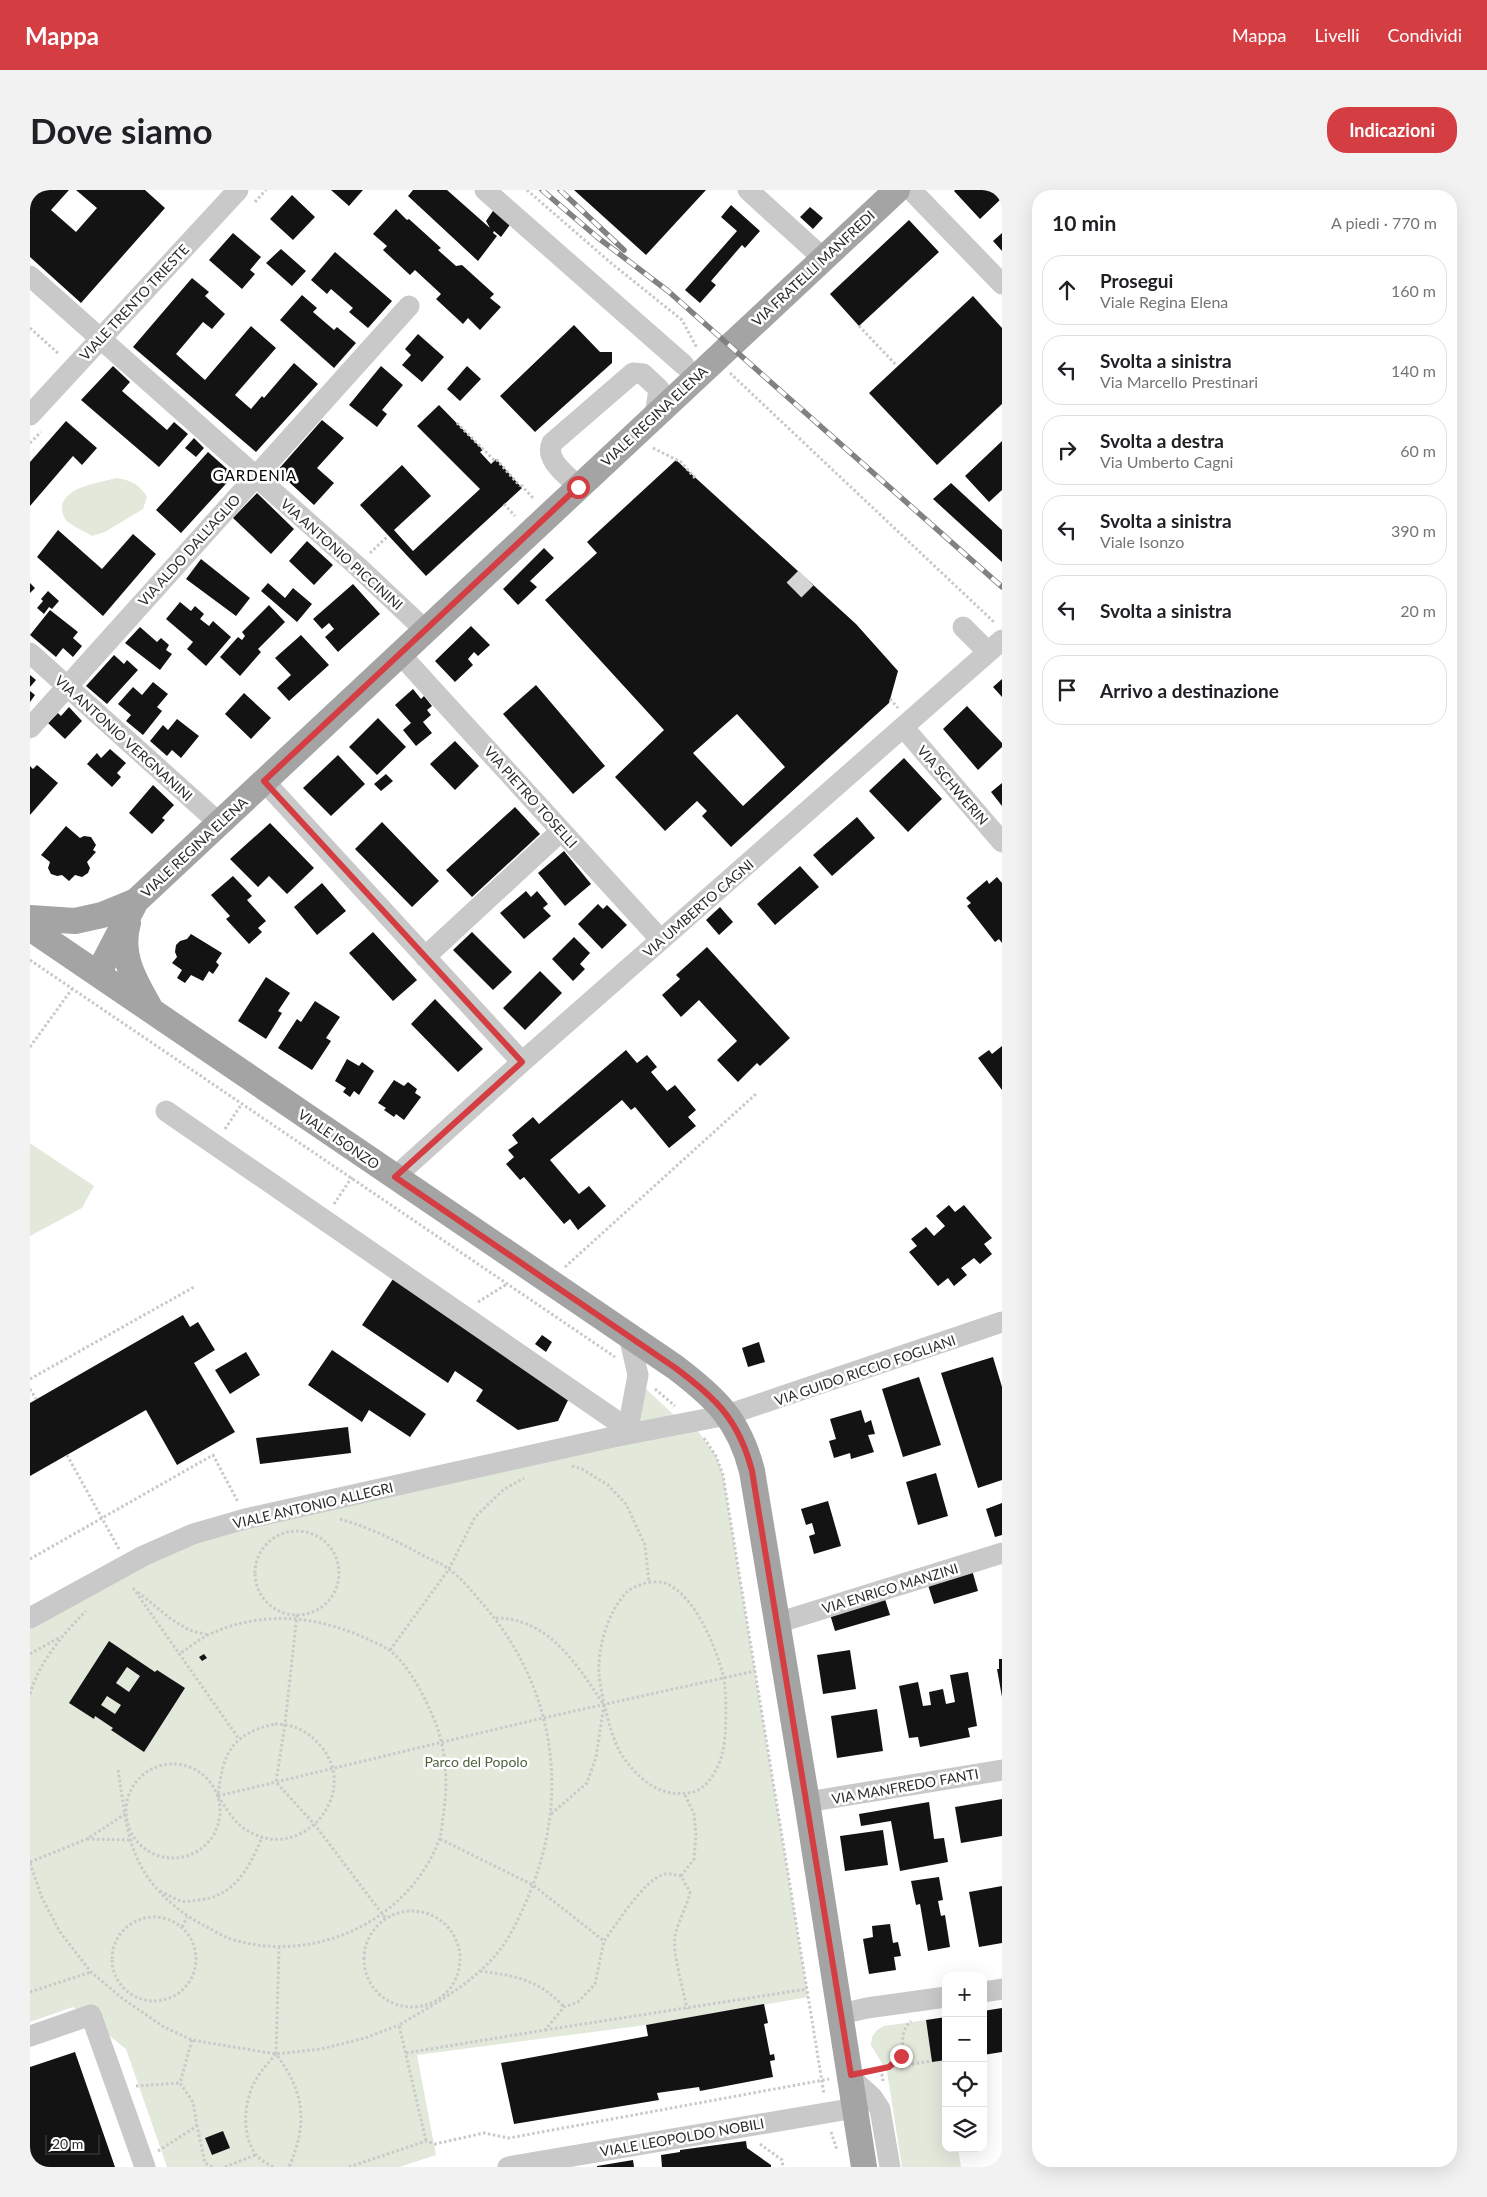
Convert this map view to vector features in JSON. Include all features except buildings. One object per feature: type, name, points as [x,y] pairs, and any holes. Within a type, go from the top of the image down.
[{"type":"main road","name":"VIA FRATELLI MANFREDI","points":[[707,355],[824,259],[897,190]]},
{"type":"main road","name":"VIALE REGINA ELENA","points":[[98,974],[136,901],[656,416],[707,355]]},
{"type":"main road","points":[[30,918],[75,921],[102,915],[136,901]]},
{"type":"main road","points":[[136,901],[127,927],[124,944],[128,966],[152,1010]]},
{"type":"main road","name":"VIALE ISONZO","points":[[30,928],[629,1336],[705,1390],[737,1429],[746,1449],[752,1471],[807,1802],[864,2167]]},
{"type":"street","name":"VIALE TRENTO TRIESTE","points":[[30,414],[238,190]]},
{"type":"street","points":[[485,190],[707,355]]},
{"type":"street","points":[[748,190],[824,259]]},
{"type":"street","points":[[911,190],[1002,284]]},
{"type":"street","name":"VIA ANTONIO PICCININI","points":[[30,276],[100,340],[255,475],[425,630]]},
{"type":"street","name":"VIA ALDO DALL'AGLIO","points":[[30,728],[255,475],[409,306]]},
{"type":"street","points":[[578,487],[550,456],[549,448],[552,443],[633,373],[643,374],[659,389],[656,416]]},
{"type":"street","points":[[963,627],[997,640]]},
{"type":"street","name":"VIA UMBERTO CAGNI","points":[[395,1177],[522,1062],[904,728],[997,640]]},
{"type":"street","name":"VIA ANTONIO VERGNANINI","points":[[30,653],[219,824]]},
{"type":"street","name":"VIA PIETRO TOSELLI","points":[[400,654],[662,940]]},
{"type":"street","name":"VIA SCHWERIN","points":[[904,728],[1002,842]]},
{"type":"street","points":[[264,781],[522,1062]]},
{"type":"street","points":[[425,957],[561,831]]},
{"type":"street","points":[[166,1111],[460,1313],[620,1433],[638,1375],[629,1336]]},
{"type":"street","name":"VIA GUIDO RICCIO FOGLIANI","points":[[727,1415],[1002,1322]]},
{"type":"street","name":"VIALE ANTONIO ALLEGRI","points":[[30,1618],[143,1556],[193,1534],[246,1519],[620,1433],[692,1423],[727,1415]]},
{"type":"street","name":"VIA ENRICO MANZINI","points":[[777,1623],[1002,1553]]},
{"type":"street","name":"VIA MANFREDO FANTI","points":[[807,1802],[1002,1770]]},
{"type":"street","points":[[987,1991],[1002,1989]]},
{"type":"street","points":[[841,2014],[867,2008],[942,1998]]},
{"type":"street","points":[[30,2036],[91,2015],[144,2164]]},
{"type":"street","points":[[851,2076],[872,2097],[880,2110],[890,2167]]},
{"type":"street","name":"VIALE LEOPOLDO NOBILI","points":[[508,2167],[855,2108]]},
{"type":"path","points":[[527,190],[610,263],[682,320],[707,355],[997,640]]},
{"type":"path","points":[[859,326],[897,366]]},
{"type":"path","points":[[30,328],[61,355]]},
{"type":"path","points":[[457,423],[537,501]]},
{"type":"path","points":[[648,446],[681,462],[695,478]]},
{"type":"path","points":[[504,504],[517,518]]},
{"type":"path","points":[[30,960],[352,1177],[638,1375],[677,1407],[692,1423],[716,1456],[723,1475],[821,2080],[838,2158]]},
{"type":"path","points":[[30,1047],[72,988]]},
{"type":"path","points":[[548,1281],[572,1262],[757,1093]]},
{"type":"path","points":[[214,1145],[241,1104]]},
{"type":"path","points":[[324,1220],[352,1177]]},
{"type":"path","points":[[460,1313],[507,1284]]},
{"type":"path","points":[[30,1379],[194,1287]]},
{"type":"path","points":[[30,1389],[36,1399]]},
{"type":"path","points":[[67,1455],[120,1551]]},
{"type":"path","points":[[30,1559],[213,1456],[239,1503]]},
{"type":"path","points":[[569,1466],[582,1469],[608,1484],[626,1504],[645,1545],[648,1582]]},
{"type":"path","points":[[390,1650],[449,1569],[475,1517],[503,1490],[526,1478]]},
{"type":"path","points":[[125,1814],[86,1839],[30,1862],[42,1898],[60,1932],[91,1972],[124,1999],[164,2027],[192,2040],[276,2054],[321,2049],[365,2038],[399,2024],[463,1987],[495,1956],[515,1924],[533,1885],[546,1845],[553,1784],[550,1745],[540,1704],[520,1658],[495,1618],[449,1569],[361,1525],[338,1518]]},
{"type":"path","points":[[118,1770],[127,1825],[137,1859],[157,1890],[187,1917],[230,1939],[279,1948],[315,1945],[349,1934],[382,1914],[406,1893],[426,1865],[440,1839],[448,1788],[443,1743],[429,1706],[409,1672],[390,1650],[351,1632],[321,1622],[297,1617],[275,1609],[264,1600],[257,1587],[255,1573],[257,1559],[264,1546],[275,1537],[288,1531],[302,1530],[315,1534],[326,1542],[336,1559],[339,1579],[335,1592],[327,1603],[316,1611],[297,1617],[248,1621],[209,1635],[179,1654]]},
{"type":"path","points":[[648,1582],[667,1583],[687,1600],[705,1625],[724,1678],[725,1720],[723,1754],[712,1778],[696,1792],[672,1795],[651,1786],[623,1757],[604,1705],[599,1674],[601,1644],[611,1616],[628,1591],[648,1582]]},
{"type":"path","points":[[130,1583],[239,1739]]},
{"type":"path","points":[[133,1588],[171,1619],[189,1630],[209,1635]]},
{"type":"path","points":[[30,1694],[35,1678],[60,1637],[88,1609]]},
{"type":"path","points":[[276,1782],[285,1724],[297,1617]]},
{"type":"path","points":[[495,1618],[514,1618],[531,1625],[551,1638],[582,1672],[604,1705],[596,1757],[587,1783],[551,1814]]},
{"type":"path","points":[[30,1654],[60,1637]]},
{"type":"path","points":[[218,1796],[543,1718],[755,1671]]},
{"type":"path","points":[[239,1739],[226,1755],[220,1774],[218,1796],[220,1811],[218,1826],[211,1840],[201,1850],[187,1857],[172,1859],[157,1856],[144,1849],[133,1838],[127,1825],[125,1809],[128,1793],[137,1779],[150,1769],[165,1764],[181,1764],[197,1770],[210,1781],[218,1796],[236,1821],[248,1831],[262,1837],[278,1839],[293,1837],[315,1825],[330,1804],[334,1787],[333,1769],[325,1751],[312,1736],[298,1728],[285,1724],[256,1728],[239,1739]]},
{"type":"path","points":[[276,1782],[315,1825],[386,1919]]},
{"type":"path","points":[[681,1876],[694,1859],[696,1835],[694,1814],[684,1793]]},
{"type":"path","points":[[157,1890],[182,1901],[206,1900],[230,1889],[242,1877],[262,1837]]},
{"type":"path","points":[[86,1839],[131,1840]]},
{"type":"path","points":[[440,1839],[533,1885],[604,1941]]},
{"type":"path","points":[[545,2030],[564,2007],[578,2002],[595,1984],[604,1941],[640,1894],[655,1879],[667,1873],[681,1876],[690,1892],[675,1937],[677,1959],[688,2009]]},
{"type":"path","points":[[410,1911],[424,1913],[443,1924],[456,1940],[459,1968],[450,1988],[434,2002],[421,2006],[406,2007],[392,2003],[380,1995],[371,1985],[366,1972],[364,1957],[367,1943],[373,1930],[386,1919],[396,1914],[410,1911]]},
{"type":"path","points":[[158,1917],[171,1920],[182,1927],[191,1938],[195,1952],[195,1967],[190,1980],[181,1991],[168,1998],[154,2001],[140,1998],[128,1991],[116,1975],[112,1956],[115,1942],[122,1931],[132,1923],[144,1918],[158,1917]]},
{"type":"path","points":[[182,1927],[187,1917]]},
{"type":"path","points":[[273,2167],[255,2155],[248,2140],[246,2120],[252,2087],[261,2072],[276,2054],[279,1948]]},
{"type":"path","points":[[479,1971],[517,1976],[550,1992],[564,2007]]},
{"type":"path","points":[[30,1992],[91,1972]]},
{"type":"path","points":[[406,2053],[807,1989]]},
{"type":"path","points":[[124,1999],[128,1991]]},
{"type":"path","points":[[889,2067],[901,2056],[905,2030],[909,2023],[917,2019]]},
{"type":"path","points":[[399,2024],[426,2141]]},
{"type":"path","points":[[192,2040],[180,2083],[193,2102],[205,2163],[212,2167]]},
{"type":"path","points":[[276,2054],[288,2070],[300,2104],[302,2124],[299,2144],[289,2167]]},
{"type":"path","points":[[348,2167],[426,2141],[435,2144],[484,2133],[509,2138],[851,2076],[889,2067],[932,2061]]},
{"type":"path","points":[[116,2087],[180,2083]]},
{"type":"path","points":[[144,2164],[197,2126]]},
{"type":"path","points":[[754,2139],[782,2160],[783,2167]]},
{"type":"path","points":[[225,2167],[255,2155]]},
{"type":"green space","points":[[117,478],[127,480],[141,489],[147,497],[143,509],[105,532],[92,536],[67,521],[62,508],[68,495],[75,490]]},
{"type":"green space","points":[[30,1143],[94,1186],[82,1208],[30,1236]]},
{"type":"green space","points":[[645,1388],[674,1415],[640,1423]]},
{"type":"green space","name":"Parco del Popolo","points":[[692,1423],[716,1456],[723,1475],[808,1997],[646,2025],[417,2055],[436,2155],[399,2167],[167,2167],[126,2049],[73,2007],[30,2022],[30,1619],[193,1534]]},
{"type":"green space","points":[[926,2020],[932,2062],[942,2060],[942,2152],[959,2152],[961,2167],[902,2167],[887,2072],[871,2045],[872,2037],[877,2030],[884,2026]]},
{"type":"tunnel","points":[[794,590],[806,578]]},
{"type":"railway","points":[[542,190],[597,237],[668,291],[1002,587]]},
{"type":"railway","points":[[560,190],[624,250]]},
{"type":"district","name":"GARDENIA","points":[[255,475]]},
{"type":"route","points":[[578,487],[264,781],[522,1062],[395,1177],[674,1367],[705,1390],[737,1429],[746,1449],[752,1471],[851,2075],[889,2067],[896,2063],[901,2056]]}]
